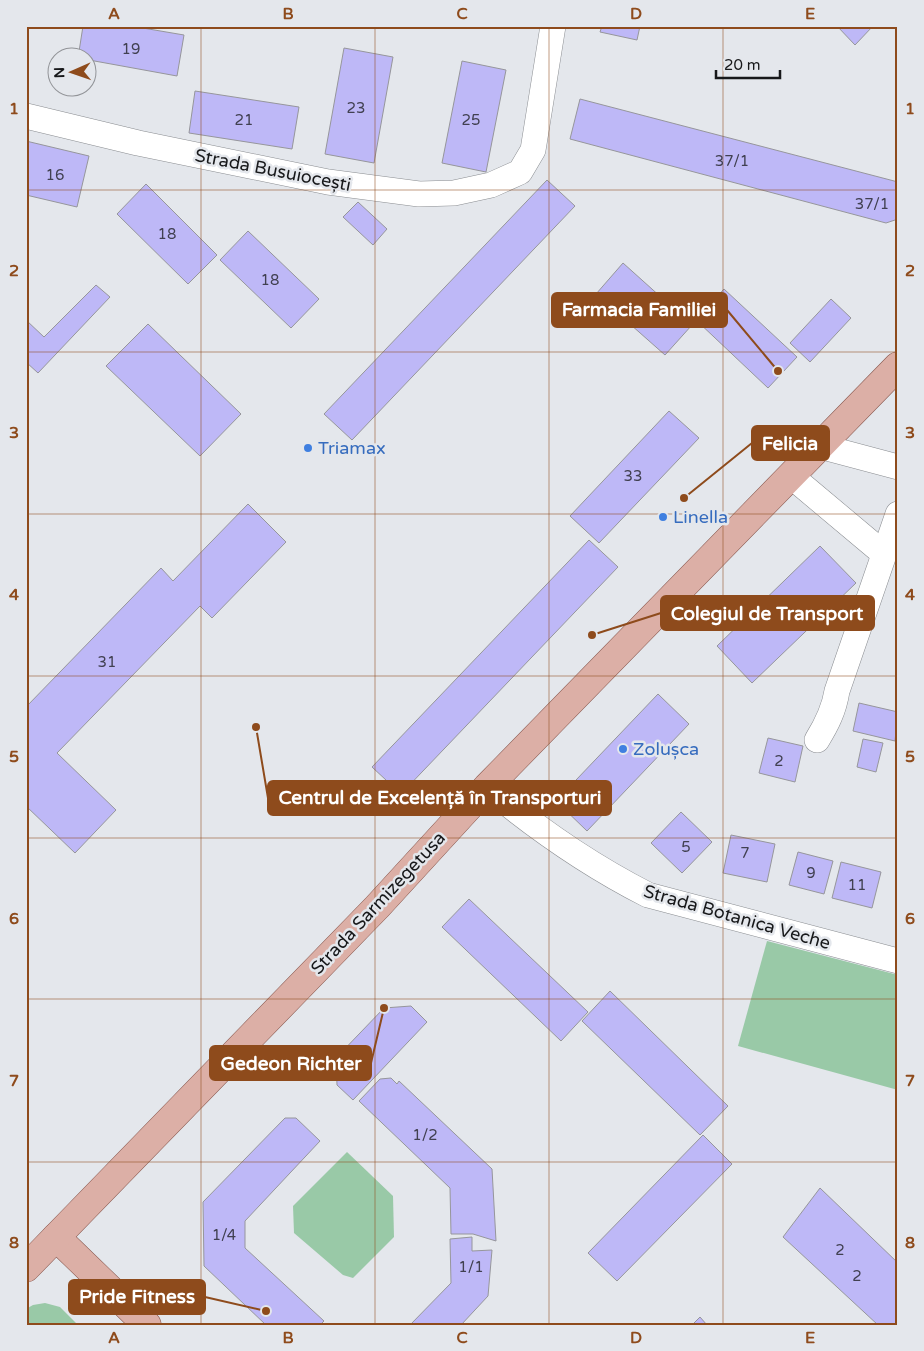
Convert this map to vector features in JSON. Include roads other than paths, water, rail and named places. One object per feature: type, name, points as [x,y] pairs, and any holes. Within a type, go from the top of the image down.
[{"type":"main road","name":"Strada Sarmizegetusa","points":[[26,1268],[376,907],[487,787],[898,366]]},
{"type":"main road","points":[[56,1236],[147,1325]]},
{"type":"street","name":"Strada Busuiocești","points":[[26,116],[138,143],[318,180],[420,194],[454,193],[491,185],[520,172],[533,150],[553,26]]},
{"type":"street","points":[[819,446],[898,467]]},
{"type":"street","points":[[791,476],[884,554]]},
{"type":"street","points":[[817,740],[827,725],[834,707],[837,691],[898,514]]},
{"type":"street","name":"Strada Botanica Veche","points":[[487,787],[542,829],[628,885],[648,895],[898,961]]},
{"type":"place","name":"Farmacia Familiei","points":[[778,371]]},
{"type":"place","name":"Triamax","points":[[308,448]]},
{"type":"place","name":"Felicia","points":[[684,498]]},
{"type":"place","name":"Linella","points":[[663,517]]},
{"type":"place","name":"Colegiul de Transport","points":[[592,635]]},
{"type":"place","name":"Centrul de Excelență în Transporturi","points":[[256,727]]},
{"type":"place","name":"Zolușca","points":[[623,749]]},
{"type":"place","name":"Gedeon Richter","points":[[384,1008]]},
{"type":"place","name":"Pride Fitness","points":[[266,1311]]}]
